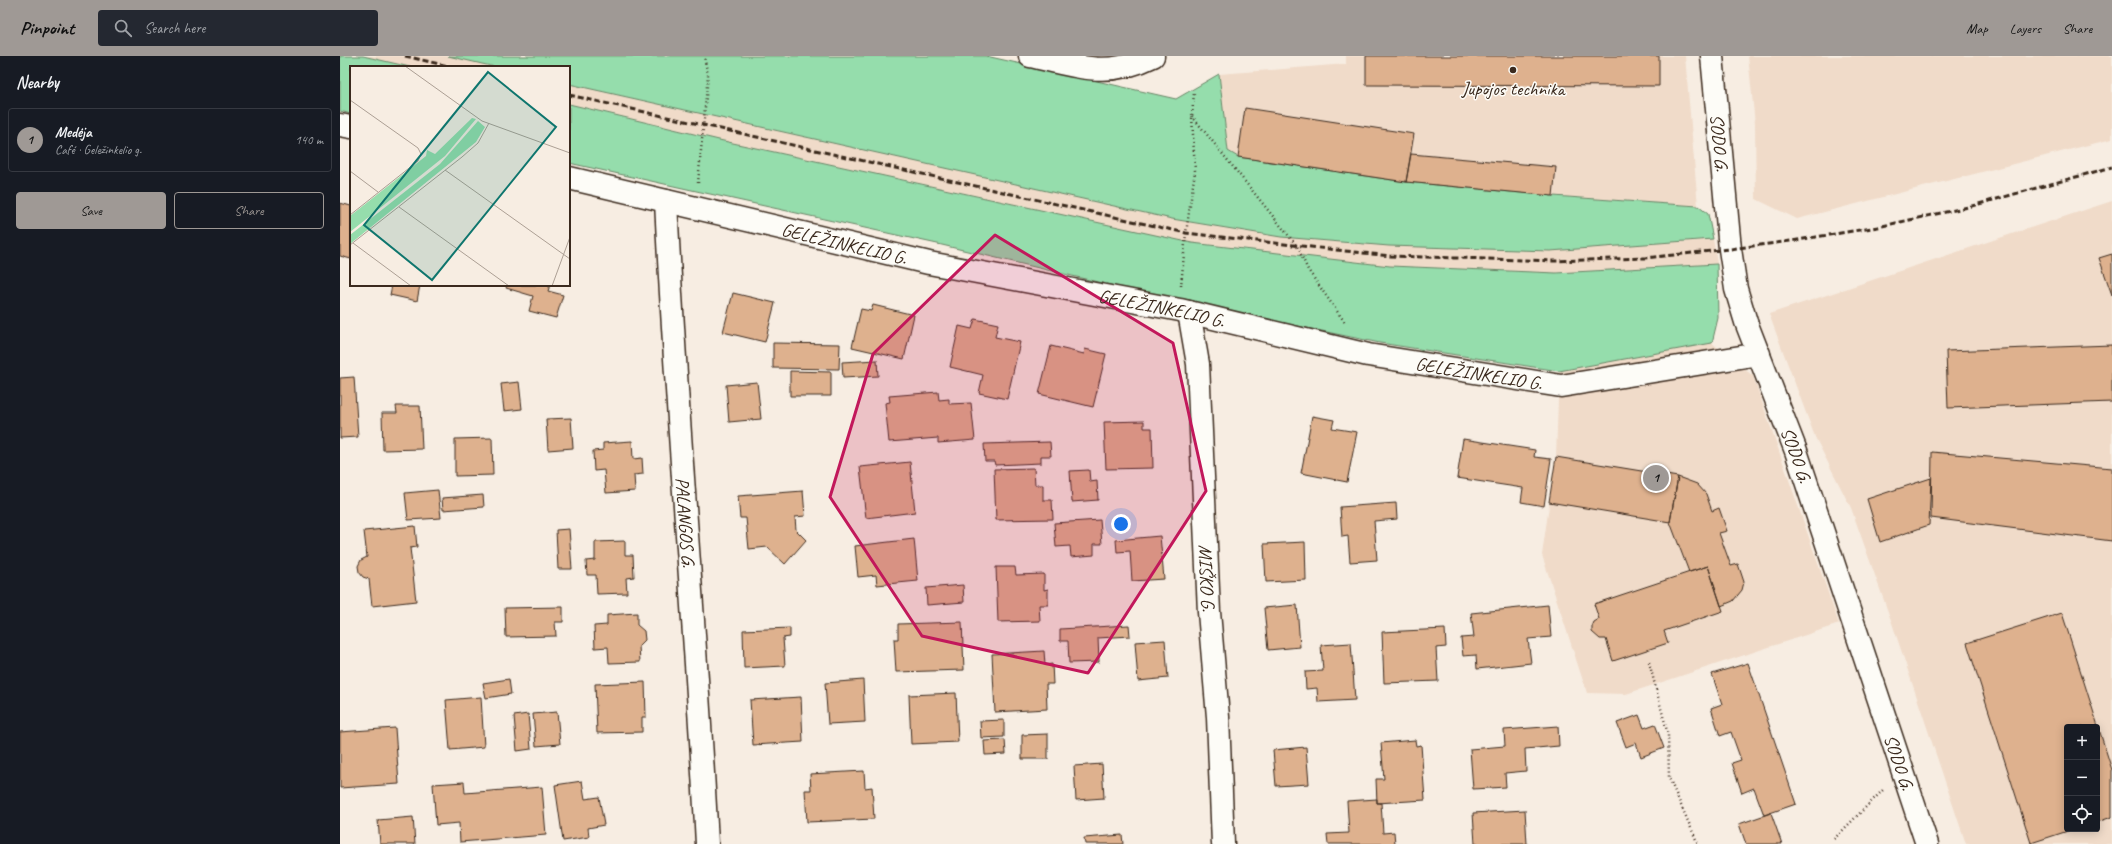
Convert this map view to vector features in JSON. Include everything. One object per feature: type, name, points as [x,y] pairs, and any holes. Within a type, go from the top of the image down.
[{"type":"street","points":[[1030,56],[1095,70],[1118,69],[1136,65],[1153,56]]},
{"type":"street","name":"SODO G.","points":[[1712,56],[1729,241],[1735,282],[1746,322],[1796,451],[1927,844]]},
{"type":"street","points":[[340,125],[350,128]]},
{"type":"street","name":"GELEŽINKELIO G.","points":[[570,178],[929,263],[1184,311],[1368,355],[1561,386],[1759,354]]},
{"type":"street","name":"PALANGOS G.","points":[[666,201],[672,344],[683,473],[707,844]]},
{"type":"street","name":"MIŠKO G.","points":[[1184,311],[1198,364],[1209,612],[1218,717],[1223,844]]},
{"type":"path","points":[[695,208],[708,76],[704,56]]},
{"type":"path","points":[[1184,311],[1186,233],[1194,171],[1192,116],[1194,93]]},
{"type":"path","points":[[1192,116],[1297,246],[1308,270],[1368,355]]},
{"type":"path","points":[[1649,662],[1668,735],[1669,778],[1698,844]]},
{"type":"path","points":[[1834,839],[1902,770]]},
{"type":"highlighted area","points":[[995,235],[1173,343],[1206,491],[1088,673],[922,636],[830,497],[873,354]]},
{"type":"shaded area","points":[[363,56],[448,56],[491,66],[406,66]]},
{"type":"shaded area","points":[[1346,56],[1685,56],[1698,206],[1553,196],[1406,182],[1238,157],[1228,152],[1219,74],[1346,64]]},
{"type":"shaded area","points":[[1748,56],[2112,56],[2112,139],[1797,219],[1756,199],[1755,124]]},
{"type":"shaded area","points":[[570,84],[1172,219],[1281,237],[1389,246],[1550,251],[1713,239],[1717,264],[1556,273],[1390,266],[1192,243],[719,140],[570,104]]},
{"type":"shaded area","points":[[2112,201],[2112,844],[1966,844],[1892,623],[1851,508],[1815,437],[1769,314]]},
{"type":"shaded area","points":[[1712,343],[1753,376],[1839,624],[1626,694],[1587,693],[1542,555],[1556,457],[1559,371]]},
{"type":"green space","points":[[340,56],[363,56],[406,66],[350,66],[350,114],[340,111]]},
{"type":"green space","points":[[448,56],[986,56],[1176,99],[1219,74],[1228,151],[1238,157],[1406,182],[1553,196],[1698,206],[1708,214],[1713,239],[1550,251],[1389,246],[1281,237],[1172,219],[570,84],[570,66],[491,66]]},
{"type":"green space","points":[[570,104],[719,140],[1192,243],[1390,266],[1556,273],[1717,264],[1718,318],[1712,343],[1559,371],[1380,343],[1186,303],[942,245],[570,163]]},
{"type":"building","name":"Jupojos technika","points":[[1366,56],[1659,56],[1659,86],[1366,85]]},
{"type":"building","points":[[1245,108],[1414,134],[1406,182],[1238,157]]},
{"type":"building","points":[[1411,154],[1556,167],[1553,196],[1406,182]]},
{"type":"building","points":[[340,203],[350,206],[350,259],[340,256]]},
{"type":"building","points":[[2112,254],[2112,295],[2099,258]]},
{"type":"building","points":[[392,286],[420,286],[417,301],[390,295]]},
{"type":"building","points":[[507,286],[550,286],[548,291],[563,295],[556,318],[529,311],[533,296],[506,288]]},
{"type":"building","points":[[733,293],[775,303],[765,342],[723,332]]},
{"type":"building","points":[[873,305],[914,315],[904,359],[852,347],[861,309],[871,311]]},
{"type":"building","points":[[975,319],[998,324],[995,337],[1020,342],[1007,399],[979,393],[983,375],[950,367],[959,326],[972,329]]},
{"type":"building","points":[[773,343],[840,344],[839,369],[773,368]]},
{"type":"building","points":[[2112,345],[2112,402],[1948,408],[1946,351]]},
{"type":"building","points":[[1051,346],[1084,354],[1085,349],[1106,354],[1093,407],[1039,394]]},
{"type":"building","points":[[877,360],[878,376],[843,378],[842,362]]},
{"type":"building","points":[[790,371],[831,372],[831,396],[790,396]]},
{"type":"building","points":[[354,377],[358,437],[340,438],[340,378]]},
{"type":"building","points":[[519,382],[522,409],[504,411],[501,384]]},
{"type":"building","points":[[757,382],[761,419],[729,422],[726,385]]},
{"type":"building","points":[[938,392],[939,400],[949,399],[949,404],[971,403],[975,440],[938,443],[938,438],[889,442],[885,403],[890,402],[889,396]]},
{"type":"building","points":[[396,406],[420,406],[422,449],[383,450],[382,413],[397,413]]},
{"type":"building","points":[[1312,416],[1334,420],[1332,428],[1357,432],[1347,482],[1301,473]]},
{"type":"building","points":[[571,418],[573,448],[548,450],[546,419]]},
{"type":"building","points":[[1144,421],[1144,428],[1152,428],[1153,468],[1106,469],[1104,422]]},
{"type":"building","points":[[492,438],[493,475],[455,476],[455,439]]},
{"type":"building","points":[[1463,439],[1535,450],[1534,457],[1551,459],[1544,506],[1521,502],[1523,488],[1457,478]]},
{"type":"building","points":[[632,441],[633,459],[642,458],[643,474],[634,475],[635,491],[606,493],[604,470],[594,471],[593,451],[603,450],[603,443]]},
{"type":"building","points":[[1050,442],[1051,456],[1041,456],[1041,463],[995,465],[994,461],[985,461],[984,444]]},
{"type":"building","points":[[1932,452],[2112,468],[2112,541],[1931,518]]},
{"type":"building","points":[[1556,457],[1678,477],[1670,522],[1549,502]]},
{"type":"building","points":[[910,462],[915,512],[866,518],[860,467]]},
{"type":"building","points":[[1034,468],[1035,485],[1043,485],[1043,500],[1052,500],[1053,519],[996,520],[994,469]]},
{"type":"building","points":[[1089,470],[1090,482],[1097,481],[1098,500],[1072,502],[1070,471]]},
{"type":"building","points":[[1678,477],[1697,484],[1706,494],[1712,511],[1719,508],[1727,531],[1719,533],[1731,566],[1738,564],[1744,582],[1742,590],[1733,601],[1721,606],[1708,566],[1689,572],[1670,522]]},
{"type":"building","points":[[1931,478],[1929,525],[1880,542],[1867,499]]},
{"type":"building","points":[[438,490],[441,518],[408,520],[405,493]]},
{"type":"building","points":[[803,491],[805,516],[795,517],[796,530],[806,540],[785,564],[767,547],[749,549],[746,518],[740,518],[738,496]]},
{"type":"building","points":[[483,495],[484,507],[443,510],[442,498]]},
{"type":"building","points":[[1396,503],[1397,519],[1374,521],[1377,560],[1350,562],[1348,536],[1342,537],[1340,507]]},
{"type":"building","points":[[1100,520],[1102,544],[1094,544],[1094,555],[1071,557],[1070,546],[1056,547],[1054,523]]},
{"type":"building","points":[[415,526],[417,547],[410,548],[416,601],[372,606],[369,579],[363,577],[359,572],[358,566],[361,560],[367,557],[364,531]]},
{"type":"building","points":[[569,529],[572,569],[558,569],[556,530]]},
{"type":"building","points":[[1160,536],[1164,579],[1132,581],[1130,551],[1117,552],[1116,540]]},
{"type":"building","points":[[914,539],[918,581],[877,585],[876,575],[858,577],[855,546]]},
{"type":"building","points":[[625,541],[625,555],[633,555],[634,577],[626,578],[627,593],[597,594],[596,575],[587,575],[586,561],[595,560],[595,542]]},
{"type":"building","points":[[1305,542],[1306,580],[1266,582],[1264,544]]},
{"type":"building","points":[[1708,566],[1723,611],[1664,631],[1668,643],[1613,661],[1606,639],[1600,639],[1592,632],[1594,622],[1599,619],[1594,604]]},
{"type":"building","points":[[996,567],[1015,567],[1016,575],[1044,574],[1044,590],[1048,589],[1048,605],[1039,605],[1040,621],[998,622]]},
{"type":"building","points":[[963,585],[964,602],[927,605],[926,588]]},
{"type":"building","points":[[1297,605],[1300,647],[1268,650],[1264,608]]},
{"type":"building","points":[[1548,605],[1551,637],[1528,639],[1531,663],[1477,669],[1476,655],[1463,656],[1461,638],[1474,637],[1471,613]]},
{"type":"building","points":[[563,607],[563,622],[555,622],[556,636],[506,637],[505,608]]},
{"type":"building","points":[[637,613],[637,625],[644,631],[645,640],[639,646],[640,662],[609,663],[608,647],[595,648],[594,626],[607,625],[607,615]]},
{"type":"building","points":[[2062,613],[2097,724],[2064,724],[2065,832],[2031,843],[1967,643]]},
{"type":"building","points":[[962,622],[964,670],[896,672],[894,639],[898,639],[898,624]]},
{"type":"building","points":[[1129,625],[1130,636],[1098,638],[1099,662],[1069,663],[1068,641],[1060,641],[1060,629]]},
{"type":"building","points":[[790,628],[790,637],[783,638],[785,666],[744,668],[743,630]]},
{"type":"building","points":[[1445,629],[1446,647],[1436,648],[1438,681],[1384,683],[1382,632]]},
{"type":"building","points":[[1165,640],[1168,678],[1138,681],[1135,642]]},
{"type":"building","points":[[1351,643],[1355,700],[1318,702],[1317,688],[1306,689],[1305,672],[1323,671],[1321,645]]},
{"type":"building","points":[[1044,651],[1045,665],[1052,664],[1053,684],[1046,684],[1047,709],[995,712],[992,654]]},
{"type":"building","points":[[1748,663],[1796,804],[1764,815],[1754,788],[1742,793],[1732,763],[1741,760],[1731,732],[1720,736],[1711,708],[1722,704],[1712,674]]},
{"type":"building","points":[[509,679],[511,694],[486,698],[483,683]]},
{"type":"building","points":[[863,680],[865,722],[828,724],[825,683]]},
{"type":"building","points":[[645,682],[646,717],[642,717],[642,732],[597,733],[595,684]]},
{"type":"building","points":[[956,693],[958,742],[911,744],[909,695]]},
{"type":"building","points":[[481,697],[484,747],[450,750],[446,700]]},
{"type":"building","points":[[801,697],[803,742],[753,745],[750,700]]},
{"type":"building","points":[[557,712],[560,744],[536,746],[533,714]]},
{"type":"building","points":[[528,714],[531,749],[517,751],[514,716]]},
{"type":"building","points":[[1639,715],[1644,728],[1655,724],[1664,748],[1641,757],[1636,743],[1626,747],[1617,723]]},
{"type":"building","points":[[1004,720],[1004,737],[981,738],[980,721]]},
{"type":"building","points":[[1558,726],[1559,746],[1525,749],[1526,771],[1505,773],[1506,787],[1473,789],[1470,749],[1505,746],[1504,730]]},
{"type":"building","points":[[395,728],[399,784],[340,788],[340,732]]},
{"type":"building","points":[[2100,732],[2112,770],[2112,817],[2100,821]]},
{"type":"building","points":[[1048,734],[1048,759],[1022,759],[1022,735]]},
{"type":"building","points":[[1005,740],[1006,754],[985,755],[984,741]]},
{"type":"building","points":[[1415,740],[1416,746],[1421,745],[1425,800],[1377,803],[1376,779],[1384,779],[1381,743]]},
{"type":"building","points":[[1306,747],[1309,784],[1276,786],[1273,750]]},
{"type":"building","points":[[1102,764],[1104,798],[1076,800],[1074,766]]},
{"type":"building","points":[[864,771],[865,788],[872,787],[874,819],[807,822],[805,790],[811,790],[810,774]]},
{"type":"building","points":[[582,781],[585,799],[599,797],[604,825],[588,828],[589,837],[563,841],[555,785]]},
{"type":"building","points":[[464,782],[465,793],[542,787],[546,835],[460,842],[459,823],[436,825],[433,784]]},
{"type":"building","points":[[1377,799],[1377,803],[1381,803],[1383,833],[1394,832],[1395,844],[1328,844],[1327,834],[1349,833],[1347,801]]},
{"type":"building","points":[[1525,810],[1527,844],[1475,844],[1473,813]]},
{"type":"building","points":[[1771,813],[1782,844],[1746,844],[1739,824]]},
{"type":"building","points":[[413,817],[415,844],[380,844],[378,820]]},
{"type":"building","points":[[1122,835],[1123,844],[1085,844],[1084,838]]},
{"type":"railway","points":[[405,56],[448,66]]},
{"type":"railway","points":[[570,95],[1186,233],[1390,256],[1555,261],[1645,258],[1730,249],[1878,227],[1968,207],[2112,167]]},
{"type":"place","name":"Jupojos technika","points":[[1513,70]]},
{"type":"place","name":"Medėja","points":[[1656,478]]}]
